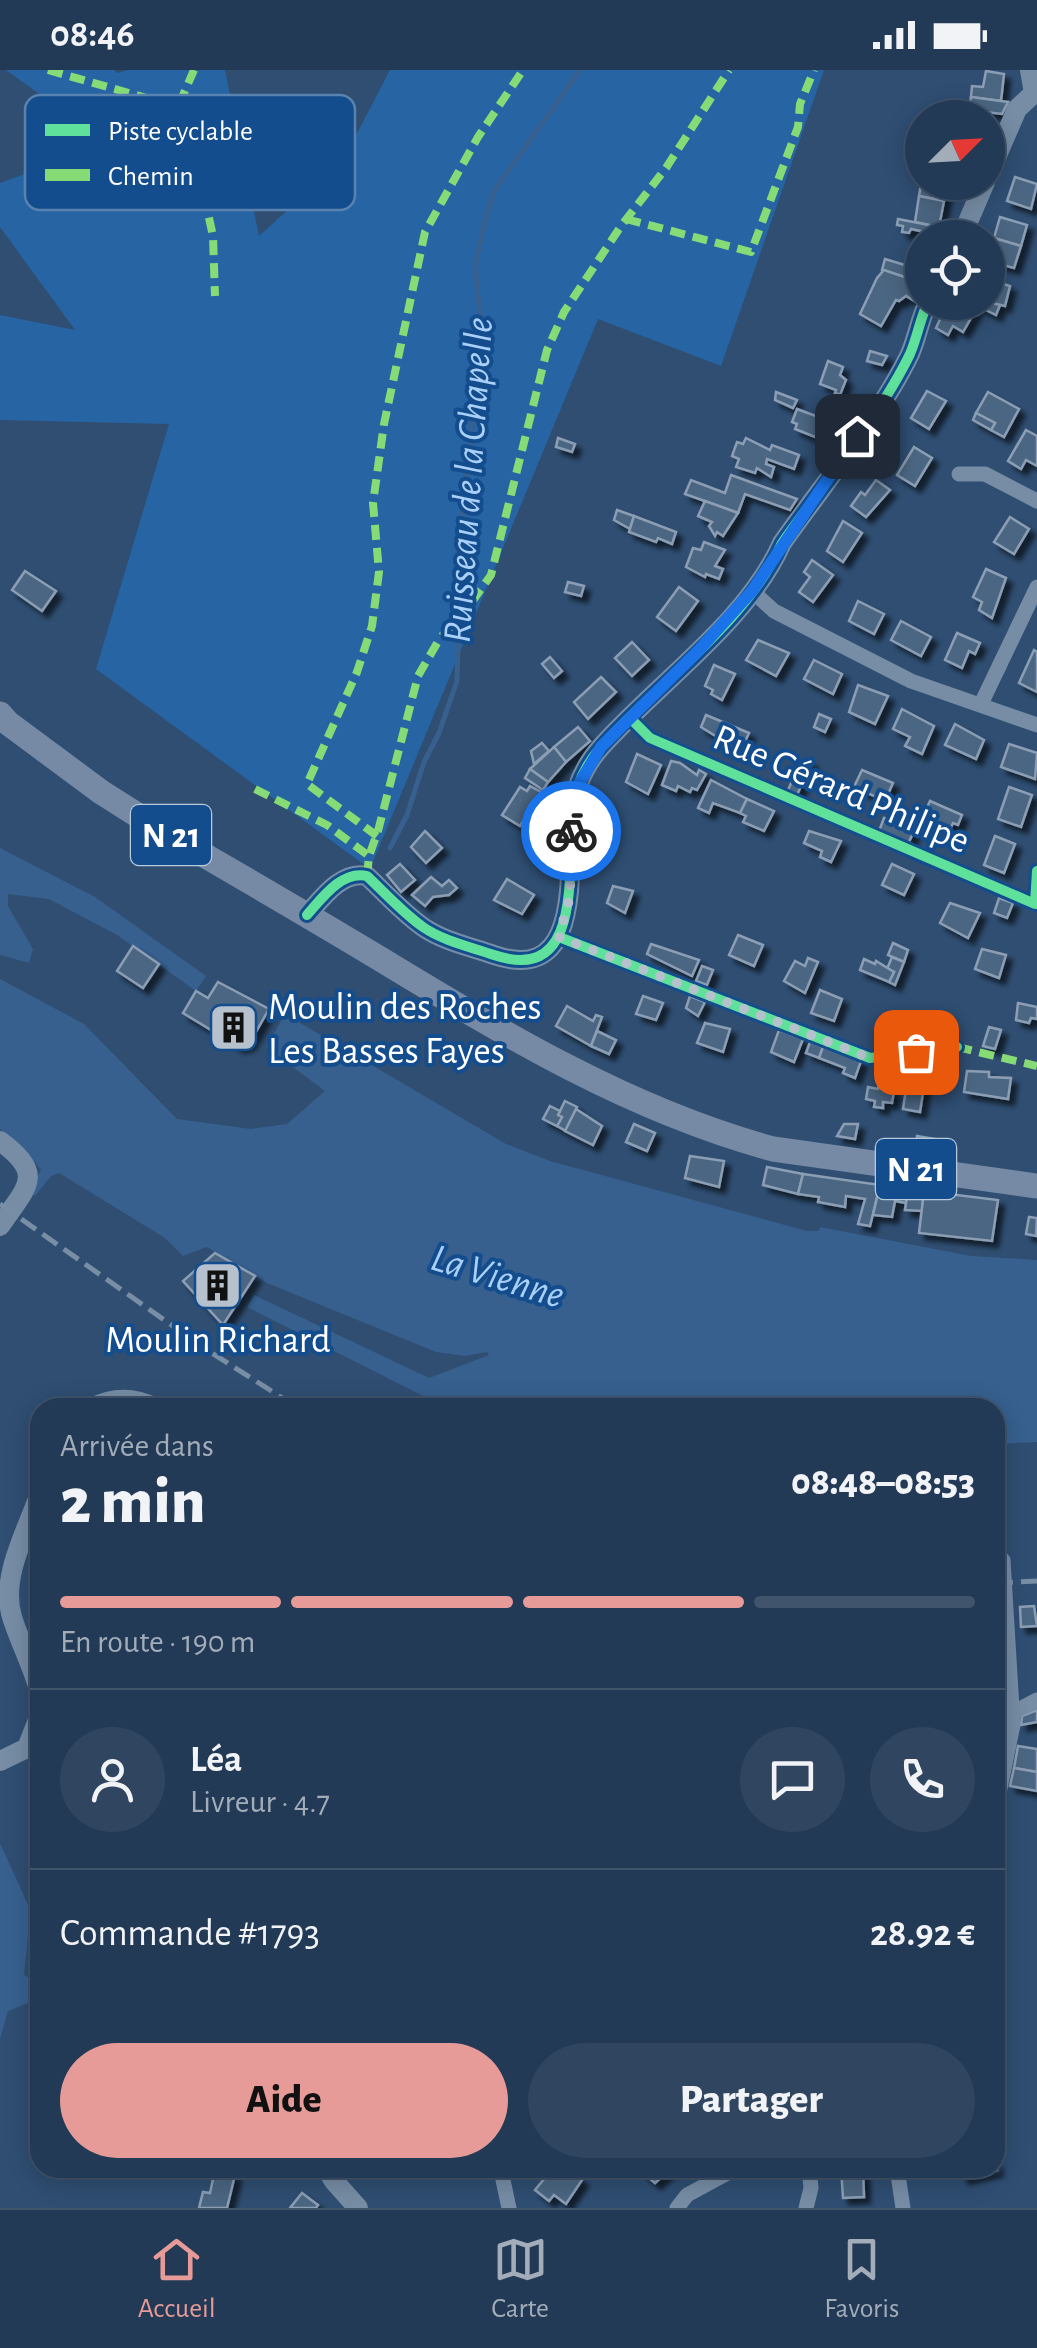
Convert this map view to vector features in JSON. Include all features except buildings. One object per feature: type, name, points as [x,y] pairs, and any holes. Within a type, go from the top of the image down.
[{"type":"main road","name":"N 21","points":[[2,722],[101,792],[536,1052],[641,1104],[773,1149],[1037,1186]]},
{"type":"street","points":[[1005,135],[1017,108],[1036,94],[1030,70]]},
{"type":"street","points":[[307,915],[345,878],[359,874],[367,876],[423,928],[508,959],[538,956],[559,937],[570,896],[576,789],[601,747],[752,591],[911,352],[919,320]]},
{"type":"street","points":[[959,474],[985,474],[1037,501]]},
{"type":"street","points":[[981,704],[1037,587]]},
{"type":"street","points":[[752,591],[774,611],[911,680],[1037,726]]},
{"type":"street","name":"Rue Gérard Philipe","points":[[631,719],[650,738],[1035,904]]},
{"type":"street","points":[[1035,904],[1037,871]]},
{"type":"street","points":[[559,937],[870,1058],[956,1047]]},
{"type":"street","points":[[0,1140],[24,1158],[28,1172],[27,1187],[0,1226]]},
{"type":"street","points":[[30,1521],[11,1575],[9,1595],[11,1614],[30,1665]]},
{"type":"street","points":[[1005,1594],[1012,1713],[1005,1754]]},
{"type":"street","points":[[1005,1711],[1012,1713],[1037,1700]]},
{"type":"street","points":[[0,1761],[27,1748],[30,1740]]},
{"type":"street","points":[[332,2178],[358,2208]]},
{"type":"street","points":[[504,2178],[509,2208]]},
{"type":"street","points":[[677,2208],[686,2195],[718,2178]]},
{"type":"street","points":[[806,2208],[810,2178]]},
{"type":"street","points":[[898,2178],[902,2208]]},
{"type":"shaded area","points":[[6,70],[225,70],[230,95],[41,95]]},
{"type":"shaded area","points":[[390,70],[824,70],[721,366],[598,319],[370,869],[96,669],[169,424],[0,420],[0,315],[75,330],[0,227],[0,183],[25,174],[25,210],[254,210],[259,236],[288,210],[355,210],[355,137]]},
{"type":"water","points":[[0,848],[95,897],[206,976],[196,991],[117,935],[49,899],[8,894],[8,906],[33,949],[29,963],[0,955]]},
{"type":"water","name":"La Vienne","points":[[0,979],[84,1024],[177,1119],[251,1129],[287,1124],[325,1091],[266,1047],[283,1018],[295,1020],[506,1144],[550,1161],[807,1231],[819,1231],[820,1227],[971,1256],[1037,1260],[1037,1442],[1005,1444],[1005,1398],[425,1397],[247,1307],[254,1295],[429,1378],[489,1355],[487,1352],[465,1356],[436,1352],[267,1283],[207,1247],[183,1256],[165,1238],[59,1173],[51,1176],[35,1196],[29,1192],[41,1170],[26,1150],[0,1129]]},
{"type":"water","points":[[0,1843],[30,1909],[24,1975],[30,1979],[30,2002],[8,2011],[0,2039]]},
{"type":"waterway","name":"Ruisseau de la Chapelle","points":[[390,848],[407,815],[457,681],[453,602],[482,334],[475,266],[483,229],[494,191],[580,70]]},
{"type":"railway","points":[[0,1204],[204,1348],[282,1398]]},
{"type":"railway","points":[[1005,1583],[1037,1581]]},
{"type":"marked path","points":[[48,70],[136,95]]},
{"type":"marked path","points":[[183,95],[194,70]]},
{"type":"marked path","points":[[377,836],[307,784],[357,672],[372,626],[379,572],[373,503],[384,424],[425,232],[478,137],[523,70]]},
{"type":"marked path","points":[[367,876],[369,856],[418,676],[440,638],[491,575],[547,350],[564,312],[621,226],[666,168],[729,70]]},
{"type":"marked path","points":[[626,219],[751,252],[798,127],[800,104],[814,70]]},
{"type":"marked path","points":[[207,210],[213,236],[215,296]]},
{"type":"marked path","points":[[255,789],[327,825],[369,856]]},
{"type":"marked path","points":[[957,1047],[1037,1066]]},
{"type":"cycle path","points":[[307,915],[341,881],[367,876],[408,916],[439,936],[494,955],[523,960],[544,953],[557,938],[565,916],[573,806],[590,762],[747,599],[782,543],[883,402],[910,354],[922,320]]},
{"type":"cycle path","points":[[631,719],[650,738],[1035,904],[1037,871]]},
{"type":"cycle path","points":[[559,937],[870,1058],[957,1047]]},
{"type":"way so far","points":[[571,831],[570,896],[559,937],[870,1058],[916,1052]]},
{"type":"place","name":"Moulin des Roches Les Basses Fayes","points":[[233,1028]]},
{"type":"place","name":"Moulin Richard","points":[[218,1285]]},
{"type":"route","points":[[571,831],[576,789],[587,766],[752,591],[857,436]]}]
